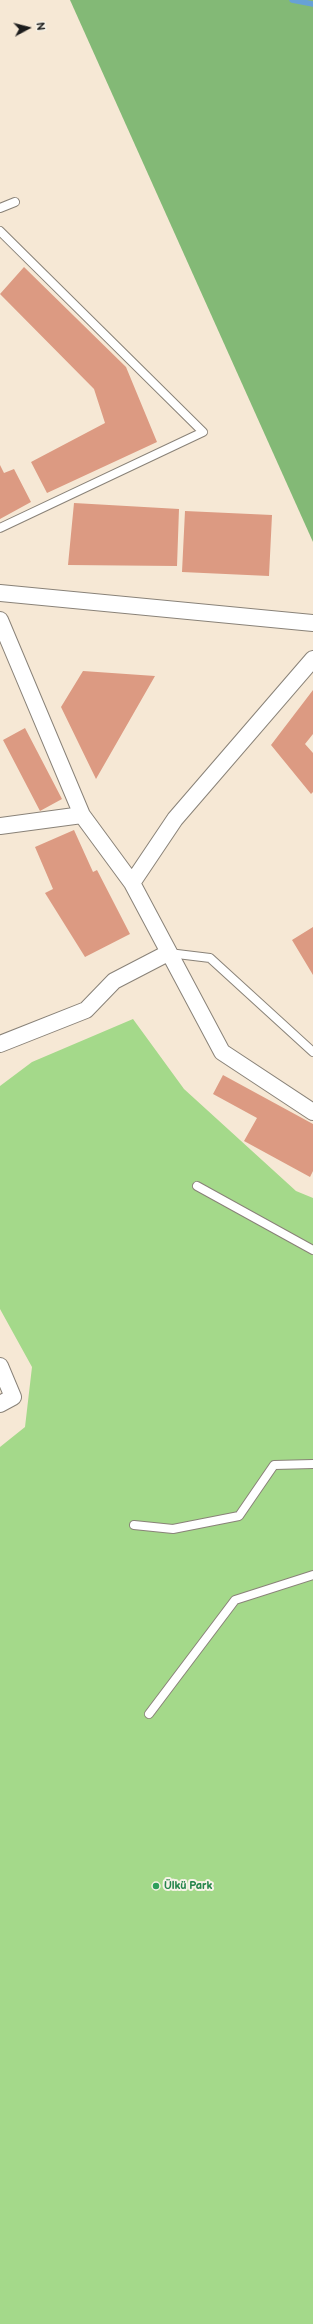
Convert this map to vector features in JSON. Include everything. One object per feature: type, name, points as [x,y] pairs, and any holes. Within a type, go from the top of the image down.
[{"type":"street","points":[[0,593],[313,623]]},
{"type":"street","points":[[0,620],[82,815],[132,883],[222,1052],[313,1112]]},
{"type":"street","points":[[132,883],[175,819],[313,659]]},
{"type":"street","points":[[0,826],[82,815]]},
{"type":"street","points":[[0,1044],[86,1010],[114,982],[168,952]]},
{"type":"street","points":[[0,1366],[13,1396],[0,1404]]},
{"type":"lane","points":[[0,208],[15,202]]},
{"type":"lane","points":[[0,231],[204,432],[0,528]]},
{"type":"lane","points":[[168,952],[210,958],[313,1052]]},
{"type":"lane","points":[[197,1186],[313,1250]]},
{"type":"lane","points":[[134,1525],[173,1529],[239,1516],[274,1465],[313,1464]]},
{"type":"lane","points":[[149,1714],[235,1600],[313,1575]]},
{"type":"green space","points":[[70,0],[313,0],[313,542]]},
{"type":"green space","name":"Ülkü Park","points":[[133,1019],[184,1089],[296,1191],[313,1198],[313,2324],[0,2324],[0,1447],[25,1427],[32,1367],[0,1309],[0,1086],[32,1062]]},
{"type":"building","points":[[24,267],[126,367],[157,442],[47,493],[31,462],[105,423],[94,389],[0,294]]},
{"type":"building","points":[[0,465],[4,473],[14,469],[31,502],[0,519]]},
{"type":"building","points":[[74,503],[179,509],[177,566],[68,565]]},
{"type":"building","points":[[185,511],[272,515],[269,576],[182,572]]},
{"type":"building","points":[[83,671],[155,676],[96,779],[61,707]]},
{"type":"building","points":[[313,690],[313,734],[305,744],[313,753],[313,792],[311,794],[271,745]]},
{"type":"building","points":[[25,728],[62,799],[40,811],[3,740]]},
{"type":"building","points":[[74,830],[93,872],[97,870],[130,934],[85,957],[45,893],[53,889],[35,847]]},
{"type":"building","points":[[313,927],[313,975],[292,940]]},
{"type":"building","points":[[223,1075],[313,1124],[313,1171],[310,1177],[244,1141],[257,1118],[213,1094]]},
{"type":"waterway","points":[[292,0],[313,4]]},
{"type":"place","name":"Ülkü Park","points":[[156,1886]]}]
